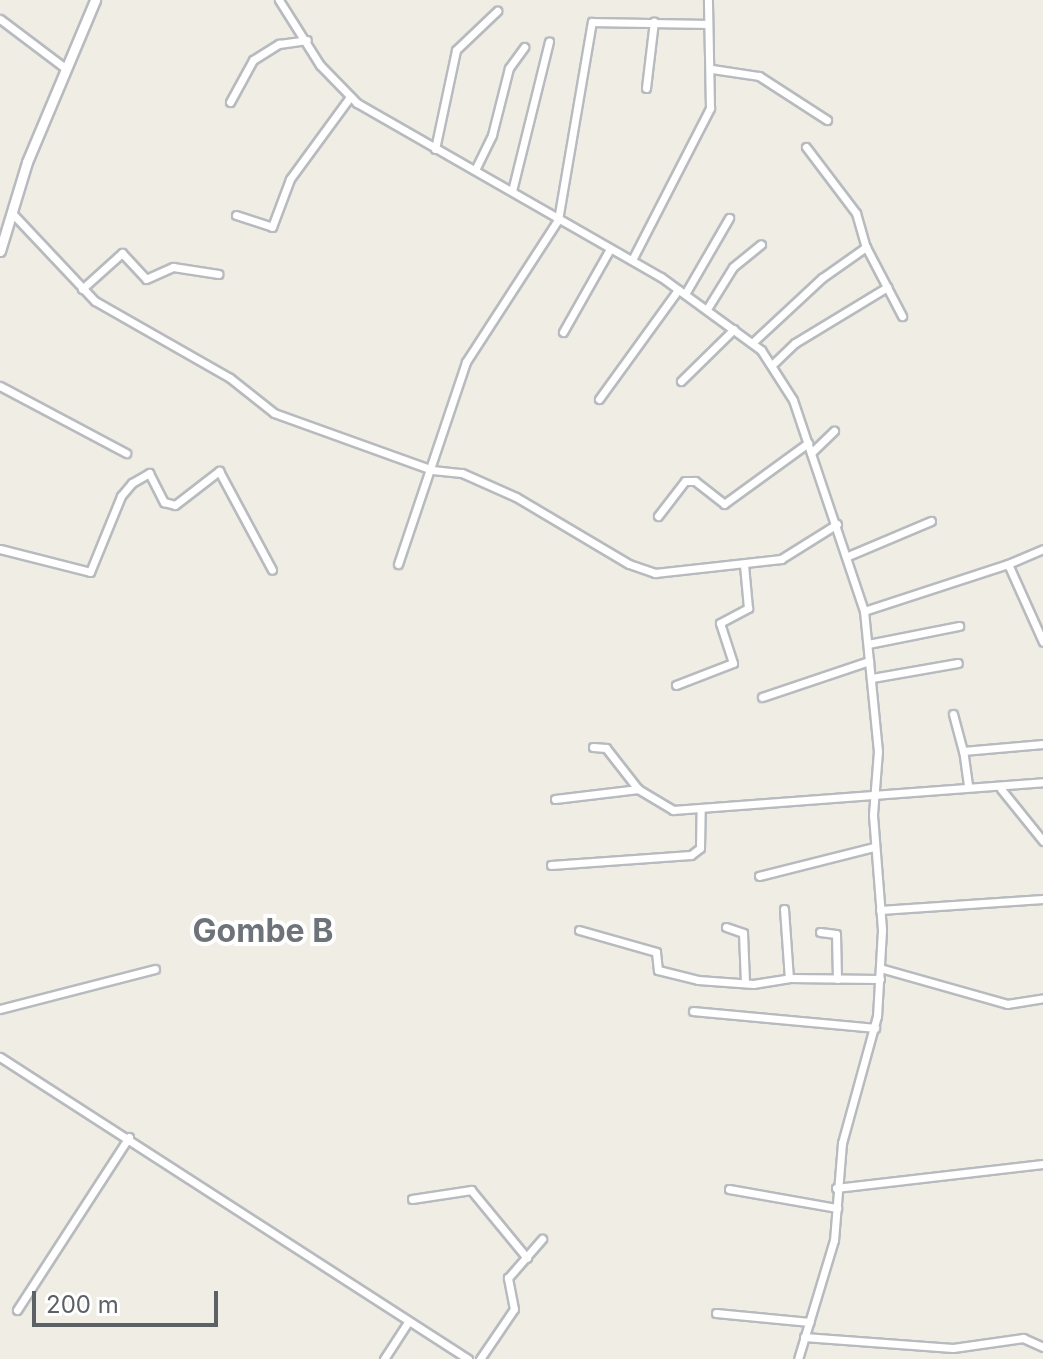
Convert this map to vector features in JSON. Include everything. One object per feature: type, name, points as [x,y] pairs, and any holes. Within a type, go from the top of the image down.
[{"type":"street","points":[[0,251],[65,68],[95,0]]},
{"type":"street","points":[[279,0],[320,65],[350,97],[435,149],[632,260],[752,343],[773,364],[808,443],[864,611],[878,751],[874,847],[880,910],[880,979],[875,1028],[844,1134],[829,1262],[798,1359]]},
{"type":"street","points":[[632,260],[710,108],[712,69],[708,0]]},
{"type":"street","points":[[435,149],[456,50],[497,11]]},
{"type":"street","points":[[0,19],[65,68]]},
{"type":"street","points":[[646,88],[654,21]]},
{"type":"street","points":[[398,564],[466,362],[558,220],[592,22],[707,24]]},
{"type":"street","points":[[230,102],[253,60],[279,44],[307,40]]},
{"type":"street","points":[[512,191],[549,41]]},
{"type":"street","points":[[475,170],[492,135],[509,68],[524,47]]},
{"type":"street","points":[[712,69],[759,76],[827,120]]},
{"type":"street","points":[[236,215],[272,227],[290,179],[350,97]]},
{"type":"street","points":[[806,147],[856,213],[866,247],[902,316]]},
{"type":"street","points":[[12,213],[82,289],[114,315],[230,378],[274,413],[432,470],[462,473],[516,497],[606,553],[655,573],[744,565],[789,556],[837,524]]},
{"type":"street","points":[[599,399],[681,292],[729,218]]},
{"type":"street","points":[[707,309],[733,267],[761,244]]},
{"type":"street","points":[[752,343],[822,278],[866,247]]},
{"type":"street","points":[[563,332],[610,249]]},
{"type":"street","points":[[82,289],[122,253],[148,279],[173,267],[218,274]]},
{"type":"street","points":[[773,364],[795,343],[887,287]]},
{"type":"street","points":[[681,381],[734,329]]},
{"type":"street","points":[[0,386],[126,453]]},
{"type":"street","points":[[811,453],[834,431]]},
{"type":"street","points":[[658,516],[685,481],[695,481],[724,504],[808,443]]},
{"type":"street","points":[[0,549],[90,572],[121,496],[132,483],[149,473],[164,502],[175,505],[219,471],[272,570]]},
{"type":"street","points":[[848,556],[931,521]]},
{"type":"street","points":[[864,611],[1008,564],[1043,549]]},
{"type":"street","points":[[1008,564],[1043,642]]},
{"type":"street","points":[[676,685],[733,663],[720,623],[748,608],[744,565]]},
{"type":"street","points":[[868,644],[959,626]]},
{"type":"street","points":[[762,697],[869,661]]},
{"type":"street","points":[[872,678],[958,663]]},
{"type":"street","points":[[953,714],[968,785]]},
{"type":"street","points":[[963,751],[1043,744]]},
{"type":"street","points":[[593,747],[606,748],[638,789],[664,808],[701,809],[968,785],[1001,789],[1043,782]]},
{"type":"street","points":[[555,799],[638,789]]},
{"type":"street","points":[[1001,789],[1043,841]]},
{"type":"street","points":[[551,865],[691,855],[700,848],[701,809]]},
{"type":"street","points":[[759,876],[874,847]]},
{"type":"street","points":[[880,910],[1043,899]]},
{"type":"street","points":[[784,909],[789,978]]},
{"type":"street","points":[[726,927],[743,933],[745,983]]},
{"type":"street","points":[[579,930],[656,952],[658,970],[745,983],[789,978],[880,979]]},
{"type":"street","points":[[820,932],[836,934],[837,979]]},
{"type":"street","points":[[880,968],[1007,1004],[1043,998]]},
{"type":"street","points":[[0,1009],[155,969]]},
{"type":"street","points":[[693,1011],[875,1028]]},
{"type":"street","points":[[0,1057],[129,1137],[468,1359]]},
{"type":"street","points":[[17,1310],[129,1137]]},
{"type":"street","points":[[836,1188],[1043,1164]]},
{"type":"street","points":[[729,1189],[837,1208]]},
{"type":"street","points":[[412,1199],[471,1190],[527,1258]]},
{"type":"street","points":[[480,1359],[514,1309],[507,1283],[542,1239]]},
{"type":"street","points":[[716,1313],[810,1322]]},
{"type":"street","points":[[384,1359],[408,1322]]},
{"type":"street","points":[[804,1337],[953,1348],[1023,1338],[1043,1347]]},
{"type":"district","name":"Gombe B","points":[[263,931]]}]
